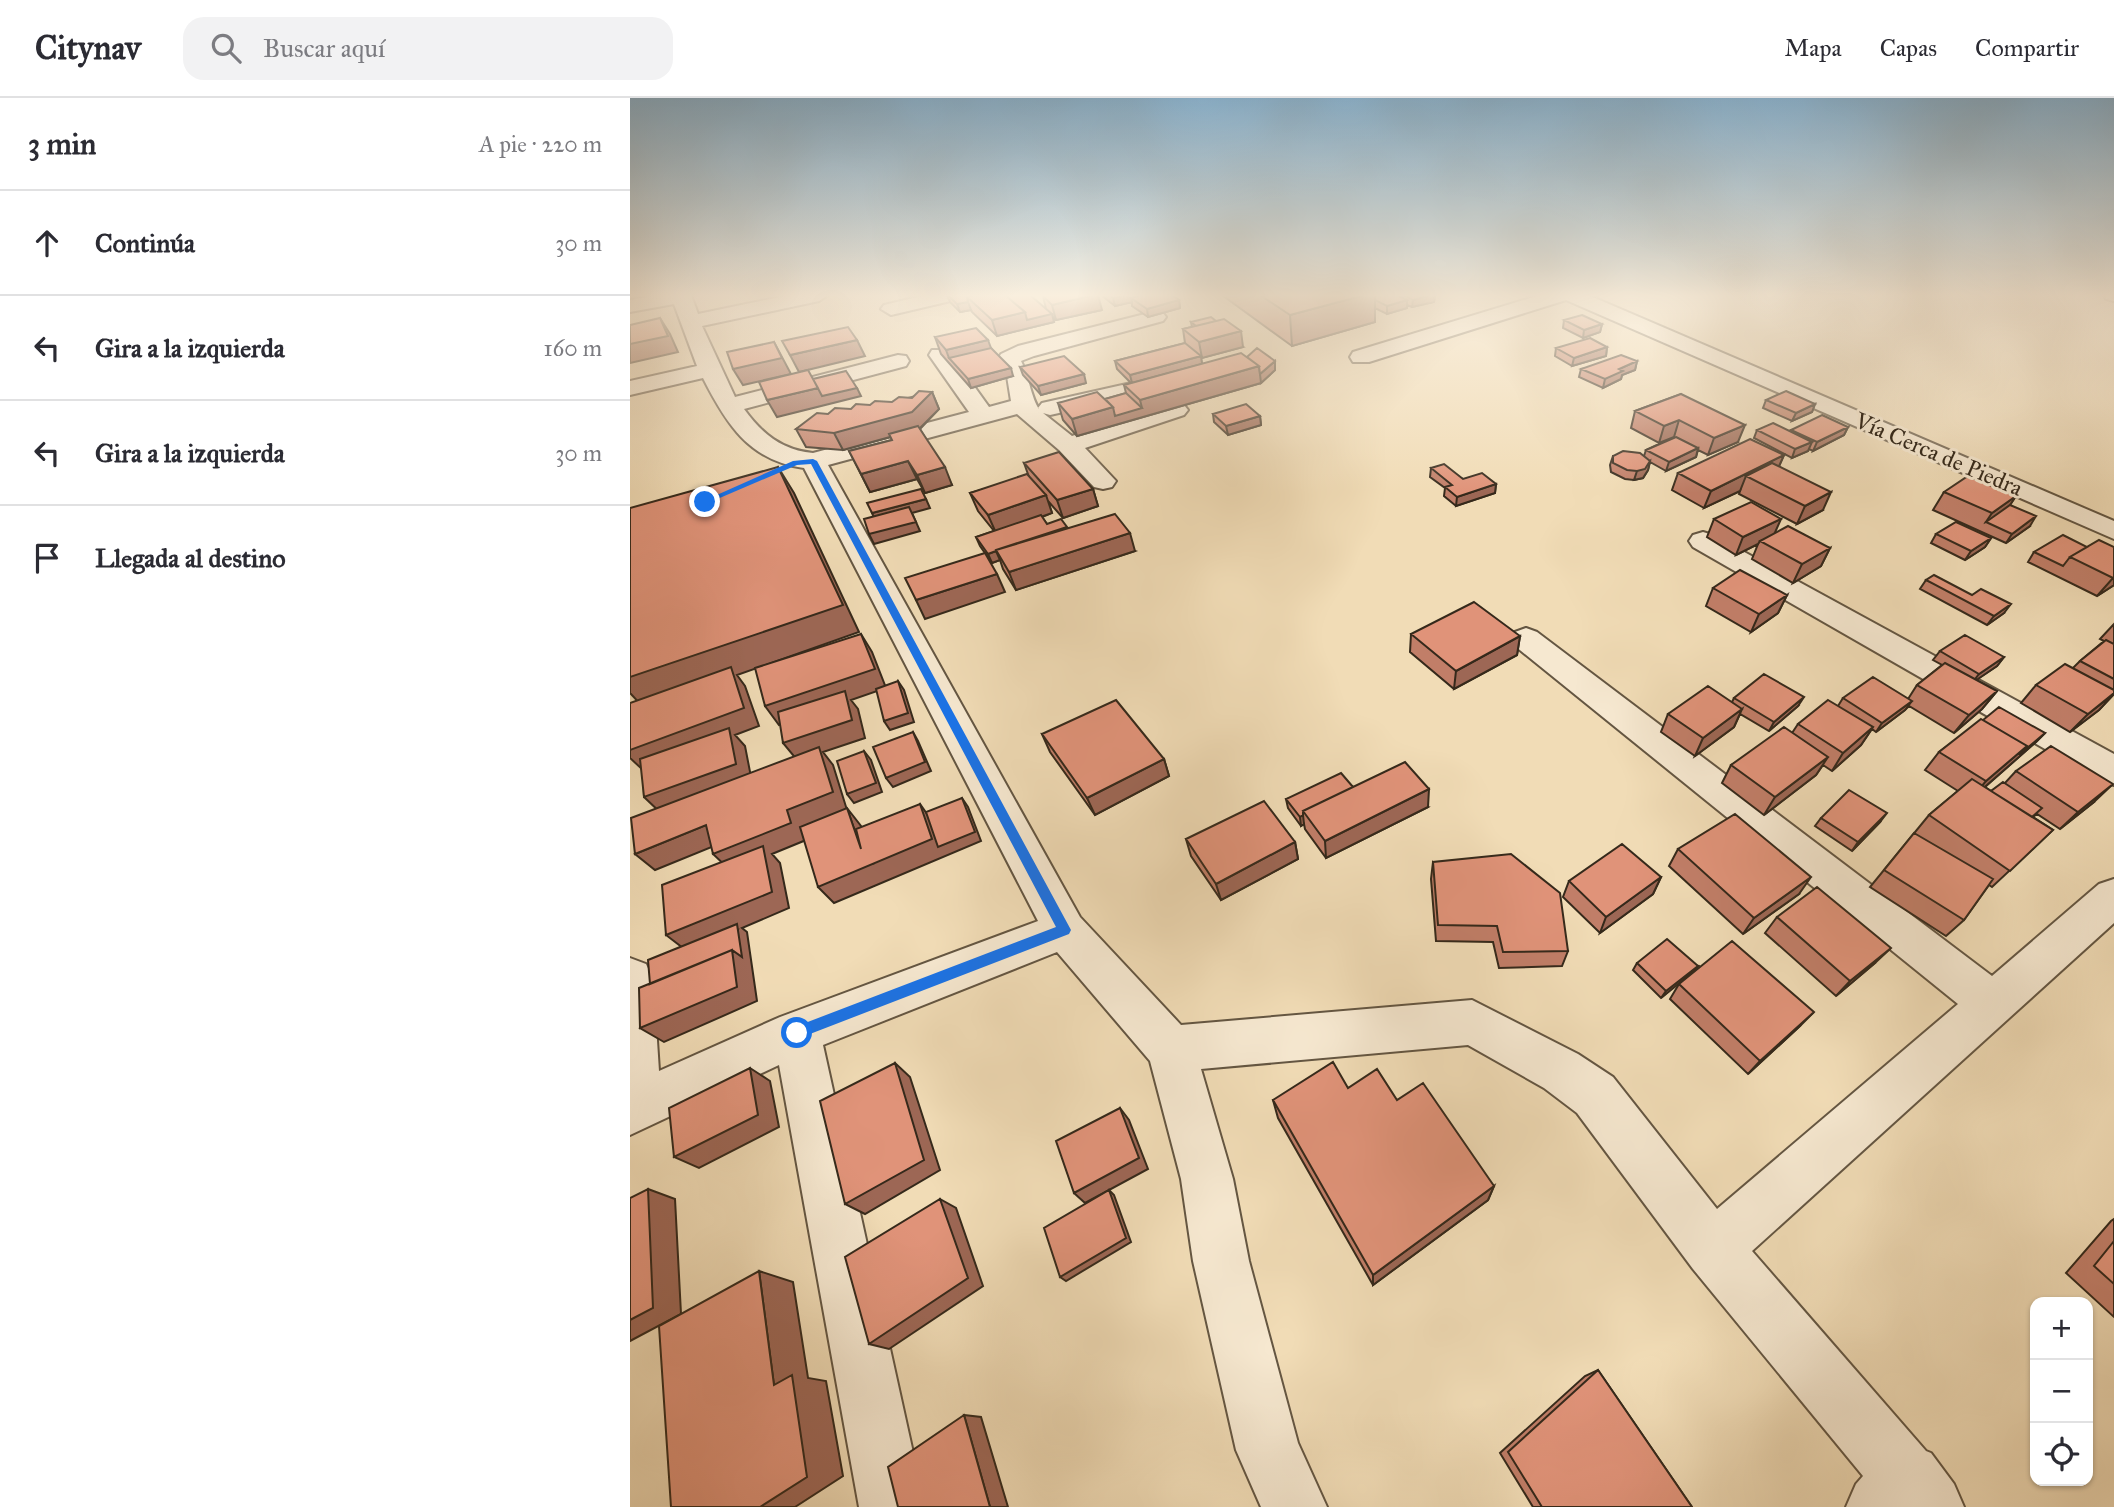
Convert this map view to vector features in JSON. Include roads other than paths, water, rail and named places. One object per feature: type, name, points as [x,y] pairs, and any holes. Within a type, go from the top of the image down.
[{"type":"street","points":[[705,361],[729,406],[781,454],[1065,930],[1171,1049],[1207,1179],[1221,1261],[1268,1450],[1294,1507]]},
{"type":"street","points":[[729,406],[898,361]]},
{"type":"street","points":[[944,361],[983,415]]},
{"type":"street","points":[[1010,361],[1018,376],[1025,409],[1068,445],[1103,481]]},
{"type":"street","name":"Vía Cerca de Piedra","points":[[1722,361],[2114,531]]},
{"type":"street","points":[[630,388],[709,370]]},
{"type":"street","points":[[781,454],[1195,376]]},
{"type":"street","points":[[1068,445],[1176,410]]},
{"type":"street","points":[[1703,541],[2114,771]]},
{"type":"street","points":[[1526,639],[1993,1004]]},
{"type":"street","points":[[1713,1249],[2114,897]]},
{"type":"street","points":[[630,979],[634,1108],[797,1033],[1065,930]]},
{"type":"street","points":[[1171,1049],[1472,1022],[1561,1071],[1595,1095],[1906,1497]]},
{"type":"street","points":[[797,1033],[892,1507]]}]
